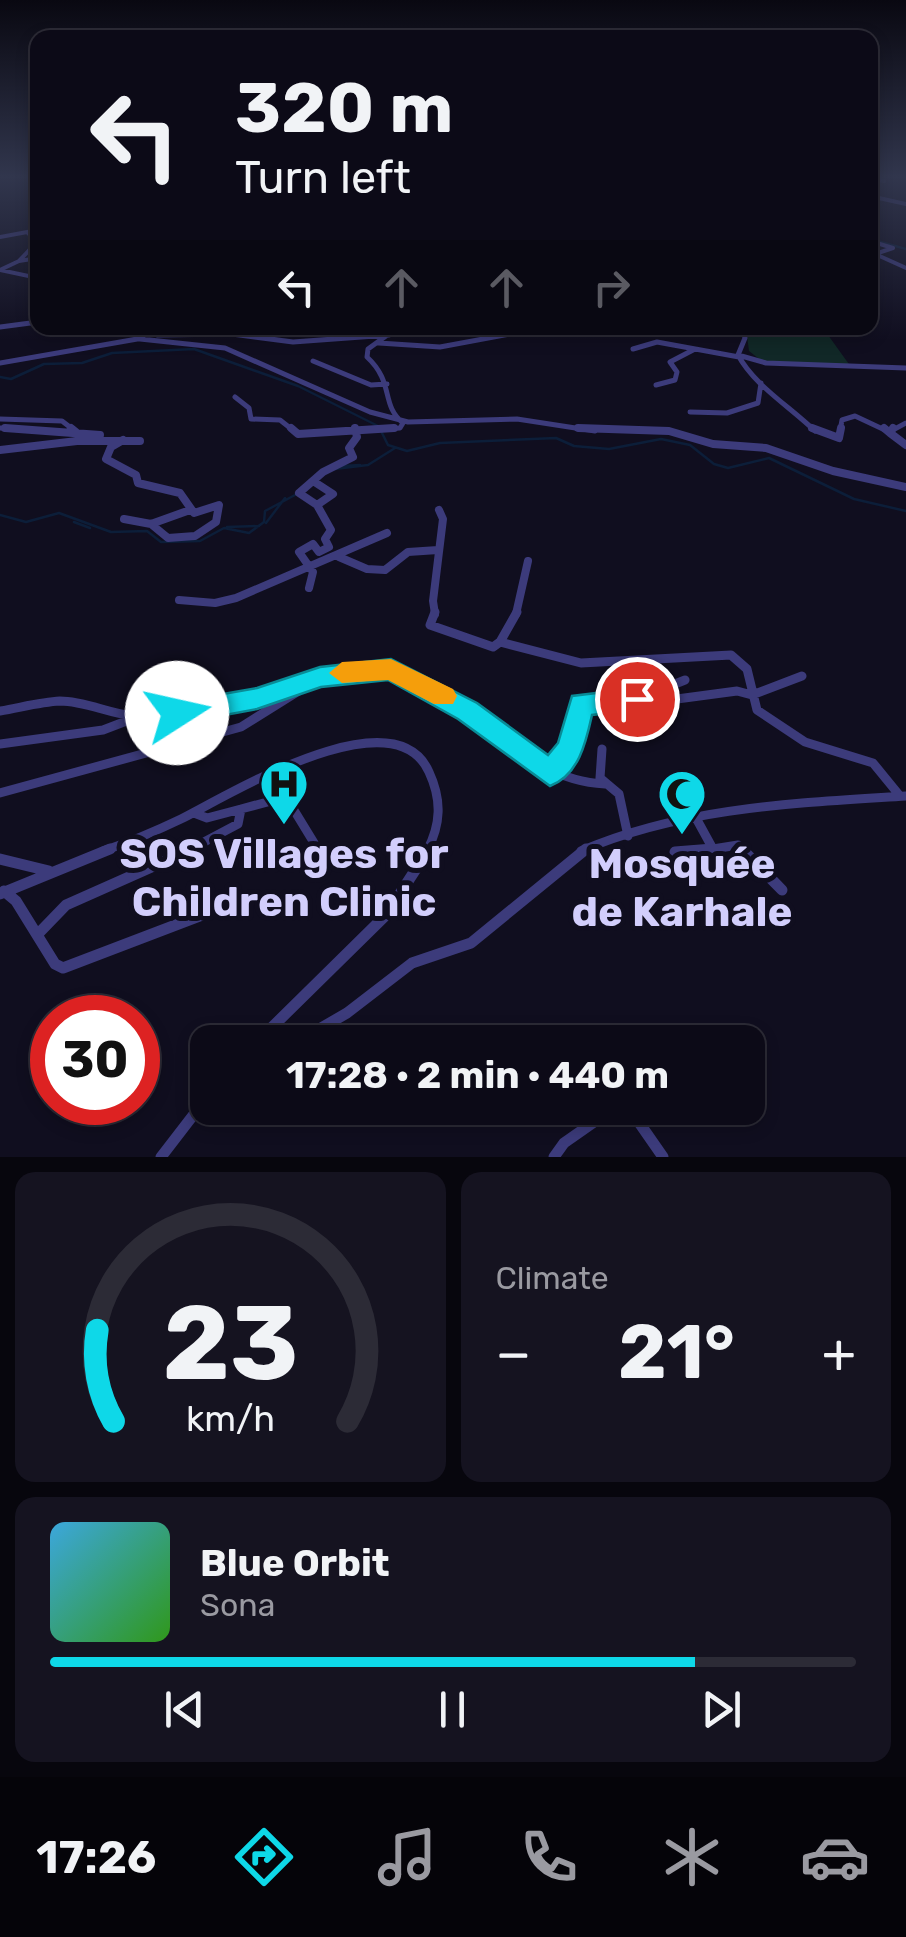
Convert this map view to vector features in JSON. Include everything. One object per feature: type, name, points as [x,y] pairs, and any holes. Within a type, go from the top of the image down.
[{"type":"street","points":[[0,237],[27,232],[30,235]]},
{"type":"street","points":[[878,242],[892,246],[878,252]]},
{"type":"street","points":[[20,261],[30,250]]},
{"type":"street","points":[[878,256],[906,268]]},
{"type":"street","points":[[0,270],[30,259]]},
{"type":"street","points":[[0,270],[30,276]]},
{"type":"street","points":[[0,326],[17,321],[19,312]]},
{"type":"street","points":[[0,326],[30,323]]},
{"type":"street","points":[[0,363],[140,339],[197,335]]},
{"type":"street","points":[[221,335],[293,342],[389,335]]},
{"type":"street","points":[[235,398],[249,408],[251,419],[280,420],[292,432],[400,428],[403,423],[396,419],[386,396],[382,370],[366,357],[377,342],[389,335]]},
{"type":"street","points":[[360,336],[406,347],[515,335]]},
{"type":"street","points":[[744,335],[739,356],[750,377],[761,382],[824,438],[840,438],[842,420],[853,416],[869,419],[906,445]]},
{"type":"street","points":[[140,339],[225,348],[370,412],[396,419],[437,424],[535,420],[602,432],[669,431],[712,444],[754,446],[833,471],[906,487]]},
{"type":"street","points":[[633,348],[656,342],[766,363],[906,368]]},
{"type":"street","points":[[656,385],[675,380],[677,372],[670,362],[694,349]]},
{"type":"street","points":[[313,361],[372,385],[387,384]]},
{"type":"street","points":[[690,412],[749,409],[758,402],[761,382]]},
{"type":"street","points":[[0,419],[62,421],[96,440]]},
{"type":"street","points":[[890,433],[894,426],[906,423]]},
{"type":"street","points":[[0,428],[123,440]]},
{"type":"street","points":[[355,428],[357,437],[348,448],[353,458],[299,493],[318,504],[332,530],[325,539],[329,547],[358,568],[382,572],[401,564],[408,552],[438,550]]},
{"type":"street","points":[[0,450],[96,440],[140,441]]},
{"type":"street","points":[[123,440],[112,447],[106,459],[136,474],[138,483],[180,492],[194,513],[219,504],[220,516],[213,526],[192,538],[168,538],[151,524],[124,518]]},
{"type":"street","points":[[313,481],[333,494],[318,504]]},
{"type":"street","points":[[151,524],[190,510]]},
{"type":"street","points":[[439,510],[442,520],[432,602],[436,617],[430,626],[493,647],[516,614],[528,561]]},
{"type":"street","points":[[179,600],[226,601],[339,557],[388,533]]},
{"type":"street","points":[[309,588],[313,572],[299,552],[314,544],[319,552],[329,547]]},
{"type":"street","points":[[500,642],[581,663],[731,656],[746,668],[757,710],[806,742],[873,763],[903,796]]},
{"type":"street","points":[[0,744],[103,730],[137,717],[217,707],[358,670],[399,672],[468,711],[550,773],[580,783],[604,784],[619,794],[628,836]]},
{"type":"street","points":[[550,773],[570,748],[581,704],[612,705],[619,699],[678,699],[737,691],[752,695],[802,676]]},
{"type":"street","points":[[0,793],[241,728],[320,677]]},
{"type":"street","points":[[637,699],[637,686],[670,686],[685,680]]},
{"type":"street","points":[[0,711],[75,701],[137,717]]},
{"type":"street","points":[[2,892],[194,814],[290,765],[342,747],[380,744],[414,754],[436,779],[442,823],[424,864],[338,965],[275,1025]]},
{"type":"street","points":[[602,749],[598,764],[604,784]]},
{"type":"street","points":[[326,1025],[412,964],[470,943],[583,850],[696,818],[799,800],[903,796]]},
{"type":"street","points":[[194,814],[207,818],[286,798],[322,856]]},
{"type":"street","points":[[37,935],[66,905],[224,835],[238,824],[241,809]]},
{"type":"street","points":[[696,818],[713,849]]},
{"type":"street","points":[[675,852],[738,846],[782,890]]},
{"type":"street","points":[[0,859],[50,872]]},
{"type":"street","points":[[2,892],[16,901],[56,964],[72,968],[223,907]]},
{"type":"street","points":[[161,1157],[190,1119]]},
{"type":"street","points":[[554,1157],[587,1125]]},
{"type":"street","points":[[641,1126],[662,1157]]},
{"type":"green space","points":[[747,335],[828,335],[851,367],[763,362],[749,351]]},
{"type":"waterway","points":[[878,241],[906,249]]},
{"type":"waterway","points":[[0,377],[11,379],[44,364],[82,363],[112,353],[194,349],[298,386],[378,426]]},
{"type":"waterway","points":[[382,433],[388,445],[407,451],[440,443],[556,438],[574,446],[609,449],[661,439],[690,445],[714,464],[728,468],[769,458],[854,499],[906,511]]},
{"type":"waterway","points":[[335,469],[368,465],[395,448]]},
{"type":"waterway","points":[[343,466],[360,465]]},
{"type":"waterway","points":[[282,502],[295,495]]},
{"type":"waterway","points":[[282,502],[285,498]]},
{"type":"waterway","points":[[259,526],[264,522],[265,511],[282,502]]},
{"type":"waterway","points":[[266,523],[282,502]]},
{"type":"waterway","points":[[0,515],[26,522],[59,513],[111,532],[147,531],[161,542],[200,541],[224,528],[249,533],[259,526]]},
{"type":"waterway","points":[[74,522],[90,528]]},
{"type":"waterway","points":[[227,527],[259,526]]},
{"type":"slow traffic","points":[[342,673],[391,669],[444,696]]},
{"type":"place","name":"SOS Villages for Children Clinic","points":[[284,826]]},
{"type":"place","name":"Mosquée de Karhale","points":[[682,836]]},
{"type":"route","points":[[177,713],[257,698],[320,677],[391,669],[468,711],[550,773],[570,748],[581,704],[612,705],[619,699],[637,699]]}]
